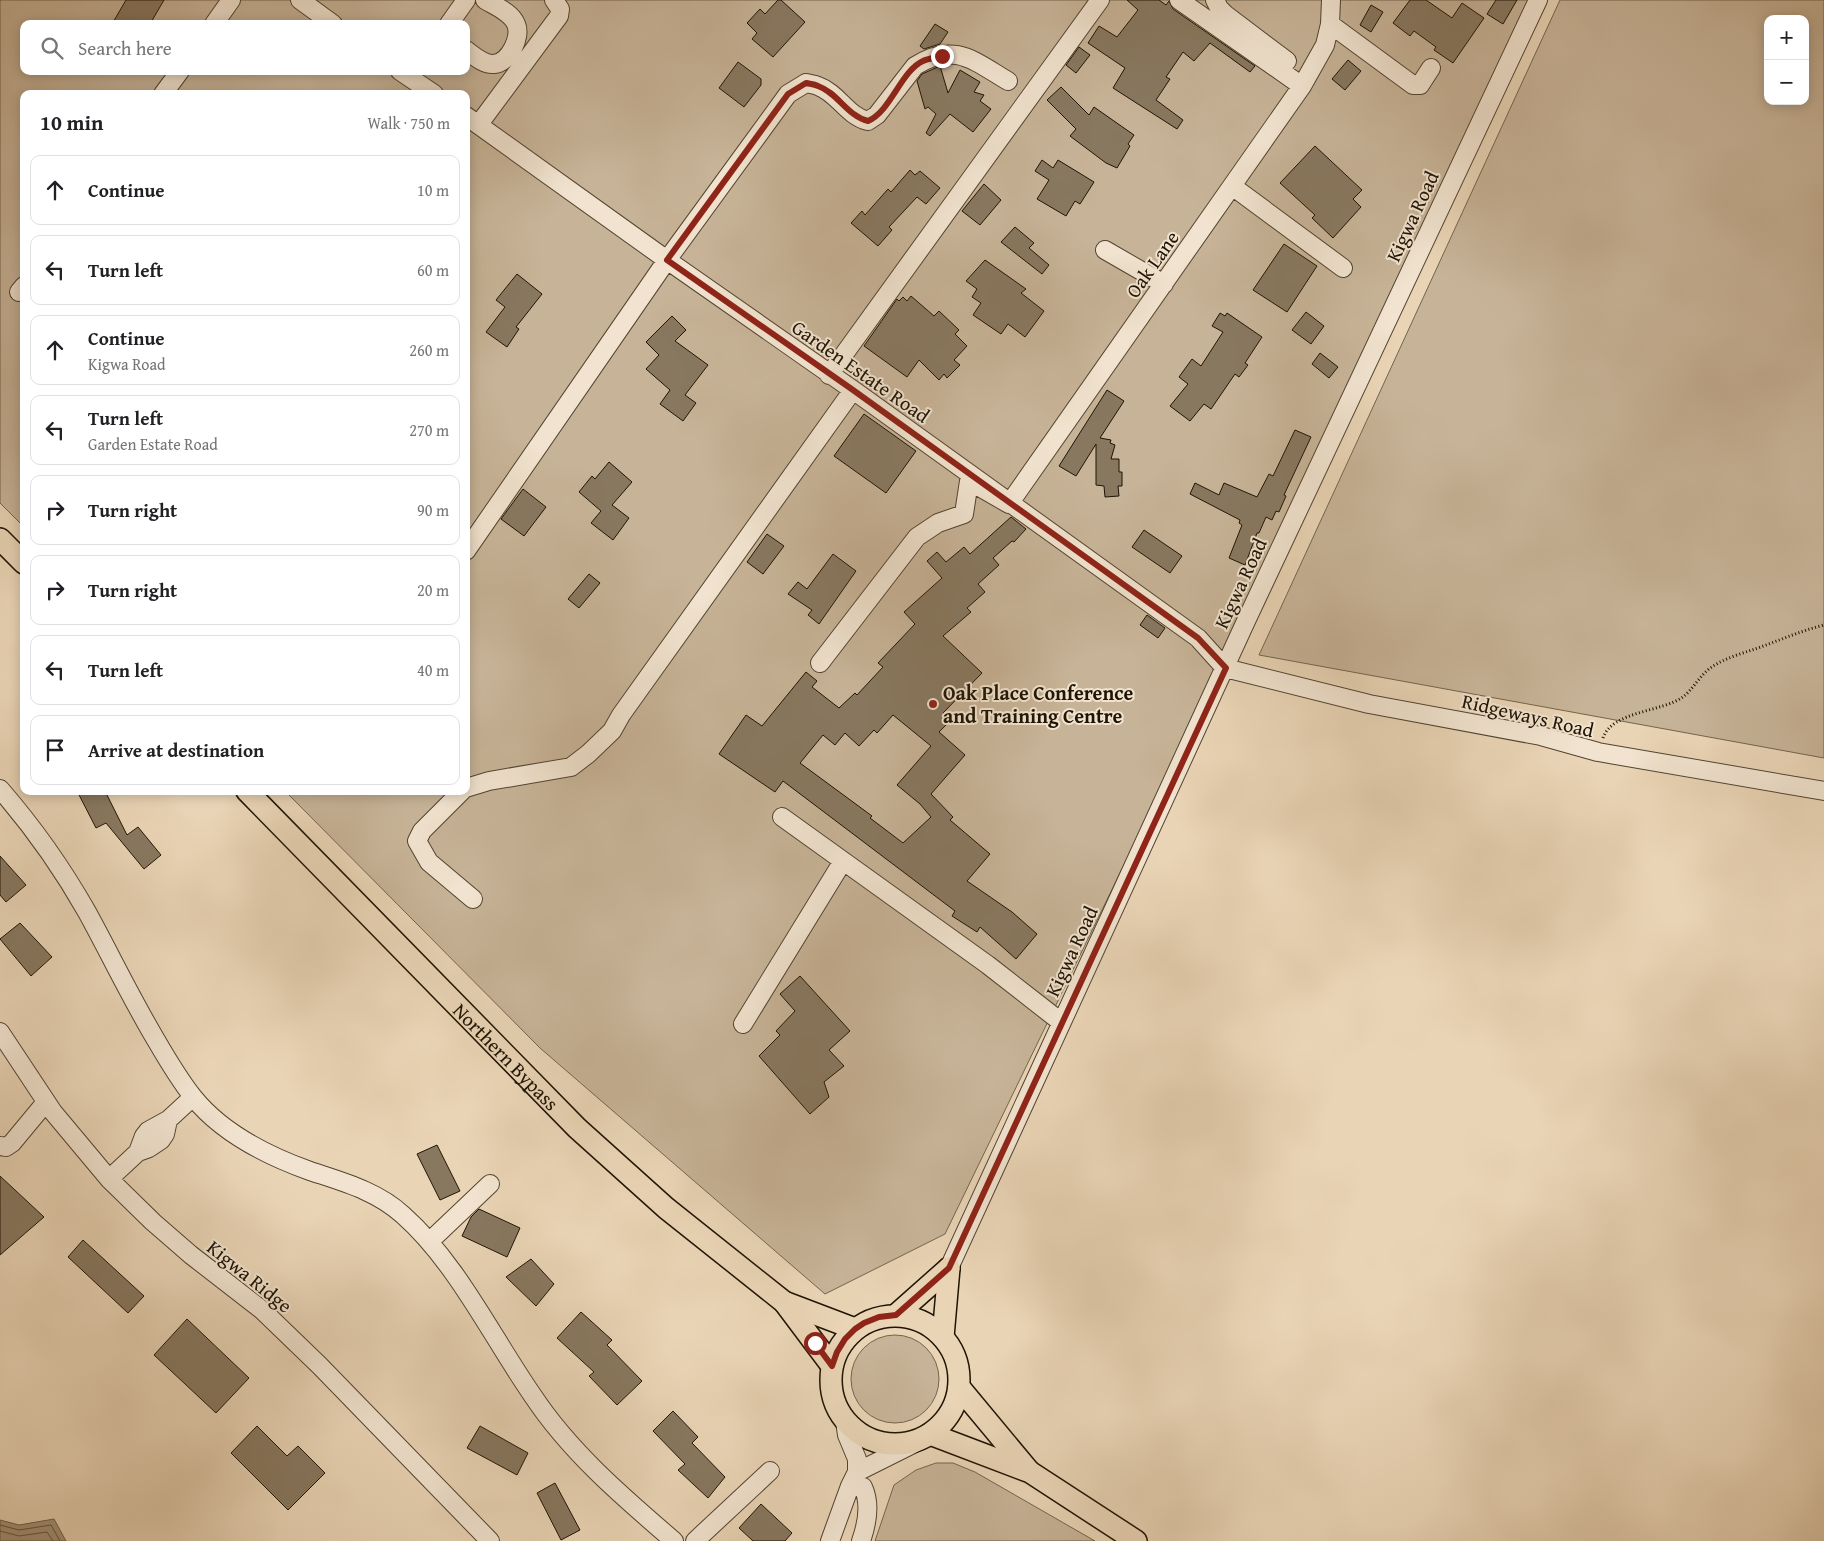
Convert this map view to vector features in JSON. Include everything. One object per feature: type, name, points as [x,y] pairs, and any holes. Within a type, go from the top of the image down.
[{"type":"main road","points":[[0,539],[20,560]]},
{"type":"main road","name":"Northern Bypass","points":[[251,795],[577,1128],[666,1208],[784,1302]]},
{"type":"main road","points":[[896,1315],[949,1268]]},
{"type":"main road","points":[[943,1336],[949,1268]]},
{"type":"main road","points":[[784,1302],[855,1329]]},
{"type":"main road","points":[[784,1302],[832,1366]]},
{"type":"main road","points":[[896,1315],[912,1317],[926,1323],[943,1336],[957,1360],[960,1379],[958,1397],[950,1414],[938,1428],[927,1436],[905,1444],[886,1444],[868,1438],[845,1421],[833,1398],[832,1366],[841,1346],[855,1329],[879,1317],[896,1315]]},
{"type":"main road","points":[[959,1387],[1030,1472]]},
{"type":"main road","points":[[927,1436],[1030,1472],[1136,1541]]},
{"type":"street","points":[[217,20],[231,0]]},
{"type":"street","points":[[300,0],[328,20]]},
{"type":"street","points":[[452,20],[466,0]]},
{"type":"street","points":[[470,53],[483,62],[493,65],[503,62],[512,50],[519,32],[516,23],[507,13],[485,0]]},
{"type":"street","points":[[473,120],[558,16],[560,9],[554,0]]},
{"type":"street","points":[[829,375],[1100,0]]},
{"type":"street","points":[[1179,0],[1304,82]]},
{"type":"street","points":[[1215,0],[1218,8],[1304,82]]},
{"type":"street","name":"Oak Lane","points":[[1009,504],[1304,82],[1325,45],[1330,24],[1332,0]]},
{"type":"street","name":"Kigwa Road","points":[[949,1268],[1334,432],[1538,0]]},
{"type":"street","points":[[1330,24],[1413,85],[1420,85],[1431,68]]},
{"type":"street","points":[[470,545],[667,260],[788,94],[806,83],[819,86],[836,98],[858,119],[868,121],[878,115],[915,66],[924,61],[956,54],[966,56],[1008,81]]},
{"type":"street","points":[[166,90],[177,75]]},
{"type":"street","points":[[406,75],[428,90]]},
{"type":"street","name":"Garden Estate Road","points":[[473,120],[1198,638],[1226,668]]},
{"type":"street","points":[[1232,186],[1343,268]]},
{"type":"street","points":[[1105,250],[1164,284]]},
{"type":"street","points":[[470,787],[489,781],[571,767],[612,731],[621,715],[853,390]]},
{"type":"street","points":[[820,663],[917,537],[938,523],[964,514],[969,481],[1009,504]]},
{"type":"street","name":"Ridgeways Road","points":[[1226,668],[1369,704],[1541,736],[1598,752],[1824,791]]},
{"type":"street","points":[[0,789],[52,855],[86,912],[146,1023],[192,1096],[208,1113],[261,1149],[307,1170],[363,1189],[402,1213],[430,1241],[468,1295],[534,1398],[560,1432],[590,1464],[674,1541]]},
{"type":"street","points":[[458,795],[422,831],[417,842],[429,862],[473,899]]},
{"type":"street","points":[[782,817],[988,965],[1061,1022]]},
{"type":"street","points":[[743,1024],[843,861]]},
{"type":"street","name":"Kigwa Ridge","points":[[0,1032],[46,1102],[110,1179],[153,1222],[191,1255],[262,1310],[288,1334],[490,1541]]},
{"type":"street","points":[[110,1179],[138,1152],[162,1140],[168,1120],[192,1096]]},
{"type":"street","points":[[0,1146],[6,1147],[12,1143],[46,1102]]},
{"type":"street","points":[[430,1241],[490,1184]]},
{"type":"street","points":[[830,1541],[854,1479],[857,1460],[847,1435],[845,1421]]},
{"type":"street","points":[[854,1479],[927,1436]]},
{"type":"street","points":[[695,1541],[770,1471]]},
{"type":"street","points":[[854,1479],[863,1487],[868,1496],[868,1515],[861,1541]]},
{"type":"path","points":[[1598,752],[1605,732],[1610,728],[1632,715],[1682,698],[1709,668],[1737,654],[1824,625]]},
{"type":"shaded area","points":[[0,0],[1543,0],[945,1234],[825,1294],[540,1048],[289,795],[470,795],[470,90],[20,90],[20,523],[0,503]]},
{"type":"shaded area","points":[[1560,0],[1824,0],[1824,758],[1259,655]]},
{"type":"shaded area","points":[[895,1335],[912,1338],[926,1348],[936,1362],[939,1379],[936,1396],[926,1410],[912,1420],[895,1423],[878,1420],[864,1410],[854,1396],[851,1379],[854,1362],[864,1348],[878,1338]]},
{"type":"shaded area","points":[[936,1463],[953,1463],[975,1472],[1095,1541],[875,1541],[894,1485],[916,1470]]},
{"type":"water","points":[[54,1519],[66,1541],[0,1541],[0,1520],[19,1525]]},
{"type":"building","points":[[126,0],[164,0],[152,20],[114,20]]},
{"type":"building","points":[[778,0],[781,0],[805,22],[773,57],[752,39],[757,33],[747,23],[760,9],[765,14]]},
{"type":"building","points":[[1127,0],[1159,0],[1166,5],[1169,1],[1173,9],[1255,66],[1250,72],[1210,43],[1194,61],[1183,52],[1166,77],[1170,79],[1156,100],[1183,120],[1177,129],[1113,88],[1125,68],[1088,43],[1099,26],[1117,37],[1138,10]]},
{"type":"building","points":[[1410,0],[1426,0],[1452,18],[1462,3],[1484,18],[1453,63],[1434,50],[1436,47],[1414,31],[1410,36],[1393,23]]},
{"type":"building","points":[[1496,0],[1517,0],[1503,24],[1487,14]]},
{"type":"building","points":[[1371,5],[1383,12],[1371,32],[1360,25]]},
{"type":"building","points":[[935,24],[948,32],[940,44],[924,49],[920,46]]},
{"type":"building","points":[[1079,47],[1090,55],[1076,73],[1066,65]]},
{"type":"building","points":[[1348,60],[1361,71],[1345,90],[1332,79]]},
{"type":"building","points":[[738,62],[761,79],[761,85],[744,107],[719,88]]},
{"type":"building","points":[[940,66],[948,93],[960,70],[980,82],[974,92],[984,95],[980,101],[991,109],[973,132],[950,114],[930,136],[926,133],[936,114],[928,107],[925,109],[917,81],[922,74]]},
{"type":"building","points":[[1061,87],[1089,115],[1094,107],[1134,135],[1117,168],[1106,163],[1070,136],[1076,129],[1047,100]]},
{"type":"building","points":[[1315,146],[1362,190],[1353,199],[1361,207],[1333,238],[1312,218],[1315,215],[1280,183]]},
{"type":"building","points":[[1042,160],[1053,168],[1058,160],[1094,182],[1080,204],[1075,201],[1066,216],[1037,199],[1049,180],[1035,171]]},
{"type":"building","points":[[910,170],[915,175],[920,171],[940,188],[926,204],[917,197],[889,227],[892,230],[878,246],[851,223],[862,211],[865,215],[888,189],[891,192]]},
{"type":"building","points":[[984,184],[1001,200],[980,225],[962,211]]},
{"type":"building","points":[[1015,227],[1034,243],[1029,248],[1049,265],[1042,274],[1001,242]]},
{"type":"building","points":[[1284,244],[1317,266],[1287,312],[1253,290]]},
{"type":"building","points":[[985,260],[1026,289],[1021,293],[1044,311],[1025,337],[1008,324],[1001,334],[973,315],[981,303],[972,297],[977,289],[966,281]]},
{"type":"building","points":[[517,274],[542,294],[516,327],[519,329],[507,347],[486,332],[505,307],[496,300]]},
{"type":"building","points":[[911,296],[934,316],[939,311],[959,330],[955,334],[967,346],[954,360],[960,365],[947,378],[944,374],[939,380],[919,360],[907,377],[864,346],[897,299],[899,301],[903,297],[907,301]]},
{"type":"building","points":[[1306,312],[1324,326],[1311,344],[1292,330]]},
{"type":"building","points":[[1220,313],[1225,316],[1227,313],[1262,337],[1245,363],[1248,365],[1239,377],[1235,374],[1211,409],[1204,404],[1190,421],[1170,406],[1188,384],[1179,377],[1192,359],[1201,366],[1223,332],[1212,326]]},
{"type":"building","points":[[672,316],[686,330],[675,341],[708,365],[685,395],[696,403],[683,421],[660,404],[670,390],[646,369],[659,355],[646,342]]},
{"type":"building","points":[[1320,353],[1338,367],[1329,378],[1312,364]]},
{"type":"building","points":[[1107,390],[1124,401],[1100,438],[1111,440],[1110,443],[1115,445],[1111,459],[1119,459],[1119,472],[1122,472],[1122,486],[1118,486],[1119,496],[1105,497],[1104,486],[1096,485],[1096,444],[1076,476],[1059,466]]},
{"type":"building","points":[[864,414],[916,451],[886,493],[834,456]]},
{"type":"building","points":[[1295,430],[1311,437],[1284,495],[1286,496],[1279,512],[1276,511],[1272,520],[1266,517],[1259,533],[1257,533],[1245,565],[1229,558],[1242,525],[1239,523],[1240,520],[1190,494],[1195,483],[1219,495],[1224,483],[1257,497],[1269,474],[1273,476]]},
{"type":"building","points":[[609,462],[632,482],[612,505],[629,518],[613,540],[591,523],[601,511],[579,492],[592,476],[595,479]]},
{"type":"building","points":[[523,489],[546,507],[524,536],[501,519]]},
{"type":"building","points":[[1011,517],[1026,529],[1014,542],[1012,541],[993,558],[999,565],[978,584],[985,592],[967,608],[971,612],[943,636],[982,673],[943,713],[951,720],[939,732],[965,755],[931,794],[953,817],[950,820],[990,854],[967,881],[1012,912],[1037,934],[1016,959],[980,927],[977,932],[952,916],[955,911],[783,781],[775,792],[719,754],[746,715],[762,726],[806,672],[817,681],[812,687],[839,708],[855,693],[857,695],[883,667],[878,663],[915,624],[904,612],[942,578],[927,561],[937,552],[946,562],[964,547],[970,554]],"holes":[[[893,715],[931,746],[897,785],[920,804],[931,817],[903,843],[870,818],[872,816],[800,763],[823,735],[835,745],[845,733],[859,746],[874,730],[877,733]]]},
{"type":"building","points":[[1144,530],[1182,556],[1170,573],[1132,547]]},
{"type":"building","points":[[767,534],[784,546],[763,574],[747,562]]},
{"type":"building","points":[[833,554],[856,571],[819,624],[808,615],[812,610],[788,594],[798,582],[807,589]]},
{"type":"building","points":[[589,574],[600,583],[579,608],[568,599]]},
{"type":"building","points":[[1147,615],[1165,628],[1158,638],[1140,625]]},
{"type":"building","points":[[79,795],[107,795],[127,835],[138,827],[161,855],[144,869],[106,823],[96,828]]},
{"type":"building","points":[[0,856],[26,885],[6,902],[0,895]]},
{"type":"building","points":[[20,923],[52,957],[31,976],[0,939]]},
{"type":"building","points":[[800,976],[850,1031],[829,1050],[844,1066],[824,1082],[829,1097],[810,1114],[759,1056],[780,1035],[776,1031],[795,1011],[780,994]]},
{"type":"building","points":[[437,1145],[460,1191],[440,1200],[417,1154]]},
{"type":"building","points":[[0,1176],[44,1217],[0,1255]]},
{"type":"building","points":[[479,1209],[520,1228],[507,1257],[462,1236],[471,1217]]},
{"type":"building","points":[[83,1240],[144,1296],[128,1313],[68,1257]]},
{"type":"building","points":[[531,1259],[554,1284],[536,1306],[506,1277]]},
{"type":"building","points":[[581,1312],[612,1340],[607,1345],[642,1381],[617,1405],[589,1376],[594,1372],[557,1338]]},
{"type":"building","points":[[187,1319],[249,1378],[216,1413],[154,1355]]},
{"type":"building","points":[[673,1411],[698,1437],[692,1443],[725,1477],[708,1498],[678,1470],[685,1464],[653,1431]]},
{"type":"building","points":[[257,1426],[287,1456],[298,1446],[325,1473],[288,1510],[231,1453]]},
{"type":"building","points":[[480,1426],[528,1453],[517,1475],[467,1448]]},
{"type":"building","points":[[555,1483],[580,1530],[561,1540],[537,1493]]},
{"type":"building","points":[[761,1504],[792,1533],[785,1541],[753,1541],[739,1528]]},
{"type":"place","name":"Oak Place Conference and Training Centre","points":[[933,704]]},
{"type":"route","points":[[815,1343],[832,1366],[837,1352],[845,1339],[855,1329],[879,1317],[896,1315],[949,1268],[1226,668],[1198,638],[1009,504],[853,390],[667,260],[788,94],[796,88],[806,83],[819,86],[836,98],[858,119],[868,121],[878,115],[915,66],[924,61],[942,56]]}]
